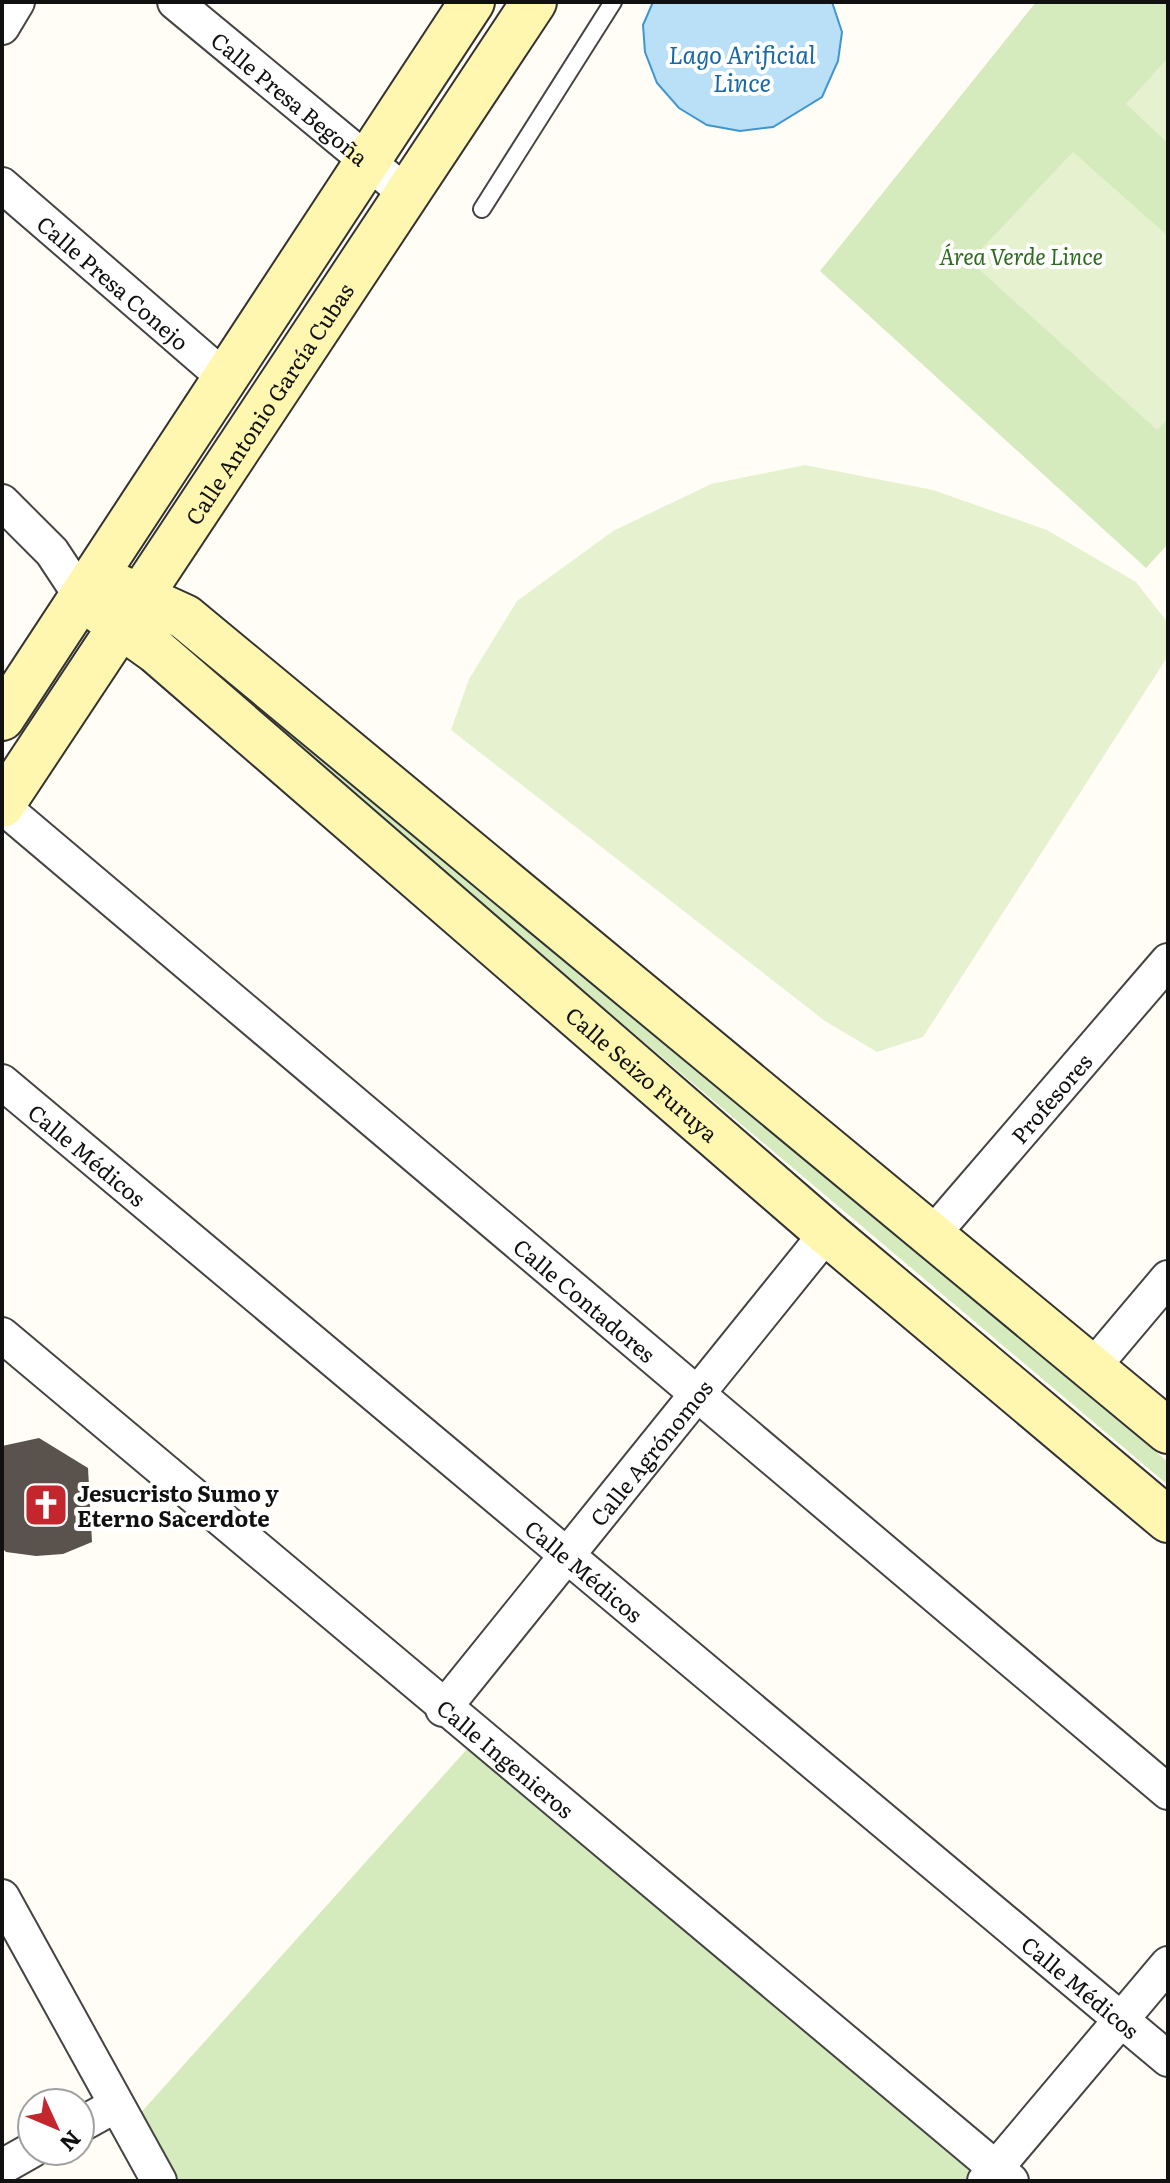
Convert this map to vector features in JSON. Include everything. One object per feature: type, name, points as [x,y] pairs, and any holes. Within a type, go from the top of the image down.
[{"type":"street","points":[[2,27],[17,2]]},
{"type":"street","name":"Calle Presa Begoña","points":[[175,2],[407,194]]},
{"type":"street","name":"Calle Antonio García Cubas","points":[[2,718],[472,2]]},
{"type":"street","name":"Calle Antonio García Cubas","points":[[2,805],[534,2]]},
{"type":"street","name":"Calle Presa Conejo","points":[[2,185],[225,378]]},
{"type":"street","points":[[2,502],[90,588],[130,610],[185,617],[1168,1431]]},
{"type":"street","name":"Calle Seizo Furuya","points":[[130,610],[156,651],[827,1233],[1168,1520]]},
{"type":"street","name":"Calle Contadores","points":[[2,805],[1168,1792]]},
{"type":"street","name":"Profesores","points":[[933,1234],[1168,961]]},
{"type":"street","name":"Calle Médicos","points":[[2,1082],[1168,2059]]},
{"type":"street","name":"Calle Agrónomos","points":[[443,1709],[827,1233]]},
{"type":"street","points":[[1092,1368],[1168,1278]]},
{"type":"street","name":"Calle Ingenieros","points":[[2,1335],[997,2177]]},
{"type":"street","points":[[2,1897],[159,2181]]},
{"type":"street","points":[[997,2177],[1168,1964]]},
{"type":"street","points":[[96,2116],[116,2105]]},
{"type":"lane","points":[[482,209],[613,2]]},
{"type":"green space","name":"Área Verde Lince","points":[[1036,2],[1168,2],[1168,544],[1146,568],[820,271]]},
{"type":"green space","points":[[1168,58],[1168,143],[1126,104]]},
{"type":"green space","points":[[1073,152],[1168,236],[1168,419],[1157,430],[970,261]]},
{"type":"green space","points":[[805,465],[933,490],[1047,530],[1136,582],[1168,623],[1168,656],[923,1037],[877,1052],[825,1021],[451,730],[469,679],[517,601],[613,531],[711,484]]},
{"type":"green space","points":[[178,623],[1168,1462],[1168,1485],[165,637]]},
{"type":"green space","points":[[477,1738],[990,2172],[983,2181],[159,2181],[128,2127]]},
{"type":"water","name":"Lago Arificial Lince","points":[[653,2],[832,2],[842,32],[838,61],[822,97],[773,127],[740,131],[707,125],[679,108],[657,83],[645,52],[643,25]]},
{"type":"building","name":"Jesucristo Sumo y Eterno Sacerdote","points":[[39,1438],[88,1468],[92,1542],[63,1554],[36,1556],[6,1552],[2,1548],[2,1446]]},
{"type":"place","name":"Jesucristo Sumo y Eterno Sacerdote","points":[[46,1505]]}]
